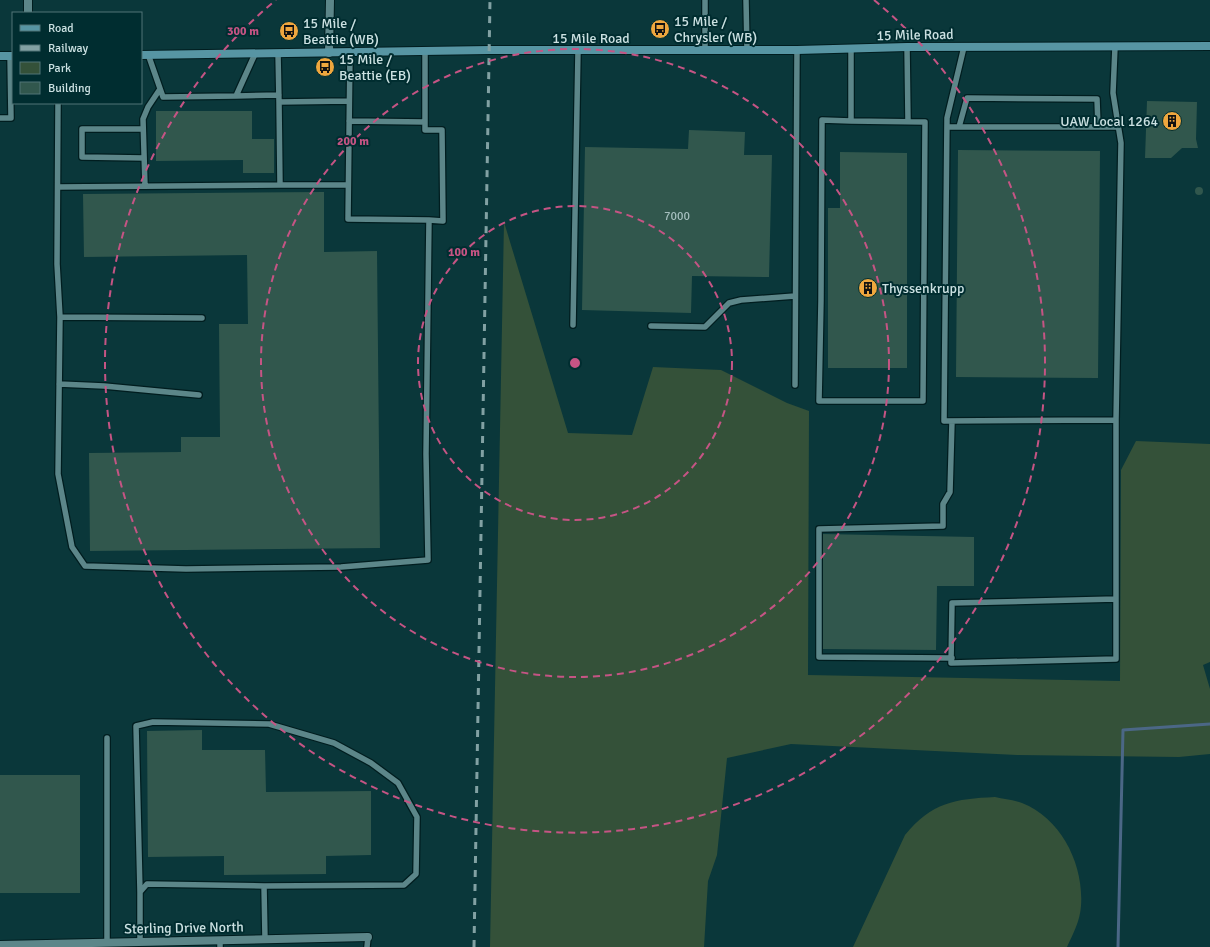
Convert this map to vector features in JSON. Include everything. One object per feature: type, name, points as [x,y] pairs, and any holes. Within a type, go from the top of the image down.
[{"type":"main road","name":"15 Mile Road","points":[[144,54],[797,50],[907,47],[1210,46]]},
{"type":"main road","points":[[0,56],[11,56]]},
{"type":"street","points":[[28,0],[28,12]]},
{"type":"street","points":[[330,0],[330,53]]},
{"type":"street","name":"Sterling Drive North","points":[[0,945],[140,942],[162,944],[220,944],[265,939],[368,937]]},
{"type":"lane","points":[[705,0],[705,50]]},
{"type":"lane","points":[[746,0],[747,50]]},
{"type":"lane","points":[[907,47],[908,121]]},
{"type":"lane","points":[[964,47],[947,118],[944,421],[1116,420]]},
{"type":"lane","points":[[1116,47],[1113,93],[1121,143],[1116,420],[1116,599],[1116,659],[951,663],[952,602],[1116,599]]},
{"type":"lane","points":[[851,49],[851,121]]},
{"type":"lane","points":[[795,385],[797,50]]},
{"type":"lane","points":[[573,325],[578,51]]},
{"type":"lane","points":[[350,53],[348,219],[443,221],[442,130],[425,130],[425,52]]},
{"type":"lane","points":[[278,53],[280,185]]},
{"type":"lane","points":[[144,54],[163,97],[279,95]]},
{"type":"lane","points":[[236,96],[255,54]]},
{"type":"lane","points":[[0,118],[11,118],[11,56]]},
{"type":"lane","points":[[145,186],[143,119],[148,106],[160,89]]},
{"type":"lane","points":[[959,127],[967,98],[1097,99],[1098,127]]},
{"type":"lane","points":[[279,102],[349,101]]},
{"type":"lane","points":[[58,104],[57,264],[60,317],[58,474],[72,547],[85,566],[186,569],[341,567],[428,560],[426,454],[429,220]]},
{"type":"lane","points":[[822,120],[851,121],[925,122],[923,401],[819,401],[822,120]]},
{"type":"lane","points":[[349,121],[425,122]]},
{"type":"lane","points":[[947,127],[1118,127]]},
{"type":"lane","points":[[143,129],[82,129],[82,157],[144,158]]},
{"type":"lane","points":[[58,187],[280,185],[348,186]]},
{"type":"lane","points":[[651,326],[705,327],[729,303],[741,300],[795,296]]},
{"type":"lane","points":[[60,317],[202,318]]},
{"type":"lane","points":[[58,384],[104,386],[199,395]]},
{"type":"lane","points":[[952,421],[950,492],[943,504],[943,526],[819,529],[819,657],[952,658]]},
{"type":"lane","points":[[140,892],[147,884],[264,886],[404,885],[416,874],[417,817],[398,783],[371,763],[334,743],[269,724],[153,722],[136,726],[140,942]]},
{"type":"lane","points":[[107,738],[107,943]]},
{"type":"lane","points":[[264,886],[265,939]]},
{"type":"lane","points":[[367,947],[368,937]]},
{"type":"green space","points":[[504,222],[568,433],[632,435],[653,367],[721,370],[787,403],[809,411],[808,675],[1120,681],[1121,470],[1136,441],[1210,444],[1210,662],[1203,665],[1210,689],[1210,754],[1179,757],[1017,755],[791,744],[727,758],[717,855],[708,881],[704,947],[490,947]]},
{"type":"green space","points":[[995,797],[1019,802],[1036,810],[1049,820],[1068,845],[1079,875],[1081,906],[1078,922],[1067,947],[853,947],[905,835],[915,824],[925,815],[945,804],[968,799]]},
{"type":"building","name":"UAW Local 1264","points":[[1147,101],[1197,102],[1196,139],[1198,148],[1182,148],[1171,158],[1145,158]]},
{"type":"building","points":[[156,111],[252,111],[252,139],[274,139],[274,173],[243,173],[243,160],[156,161]]},
{"type":"building","points":[[689,130],[745,132],[744,155],[772,155],[769,277],[692,276],[691,313],[582,310],[585,147],[688,149]]},
{"type":"building","points":[[958,150],[1100,151],[1098,378],[956,377]]},
{"type":"building","name":"Thyssenkrupp","points":[[840,152],[907,153],[907,368],[828,368],[828,208],[840,208]]},
{"type":"building","points":[[1197,187],[1201,187],[1203,191],[1201,195],[1197,195],[1195,193],[1195,189]]},
{"type":"building","points":[[324,192],[324,252],[377,251],[380,548],[90,551],[89,453],[181,452],[181,437],[220,437],[219,324],[248,324],[247,255],[84,257],[83,194]]},
{"type":"building","points":[[823,534],[974,537],[974,586],[937,586],[936,650],[823,649]]},
{"type":"building","points":[[202,730],[202,750],[265,750],[266,792],[371,791],[371,855],[326,856],[326,874],[224,875],[224,856],[148,857],[147,731]]},
{"type":"building","points":[[0,775],[80,775],[80,893],[0,893]]},
{"type":"waterway","points":[[1118,947],[1123,730],[1210,724]]},
{"type":"railway","points":[[474,947],[490,0]]},
{"type":"place","name":"15 Mile / Chrysler (WB)","points":[[660,29]]},
{"type":"place","name":"15 Mile / Beattie (WB)","points":[[289,31]]},
{"type":"place","name":"15 Mile / Beattie (EB)","points":[[325,67]]},
{"type":"place","name":"UAW Local 1264","points":[[1172,121]]},
{"type":"place","name":"Thyssenkrupp","points":[[868,288]]}]
